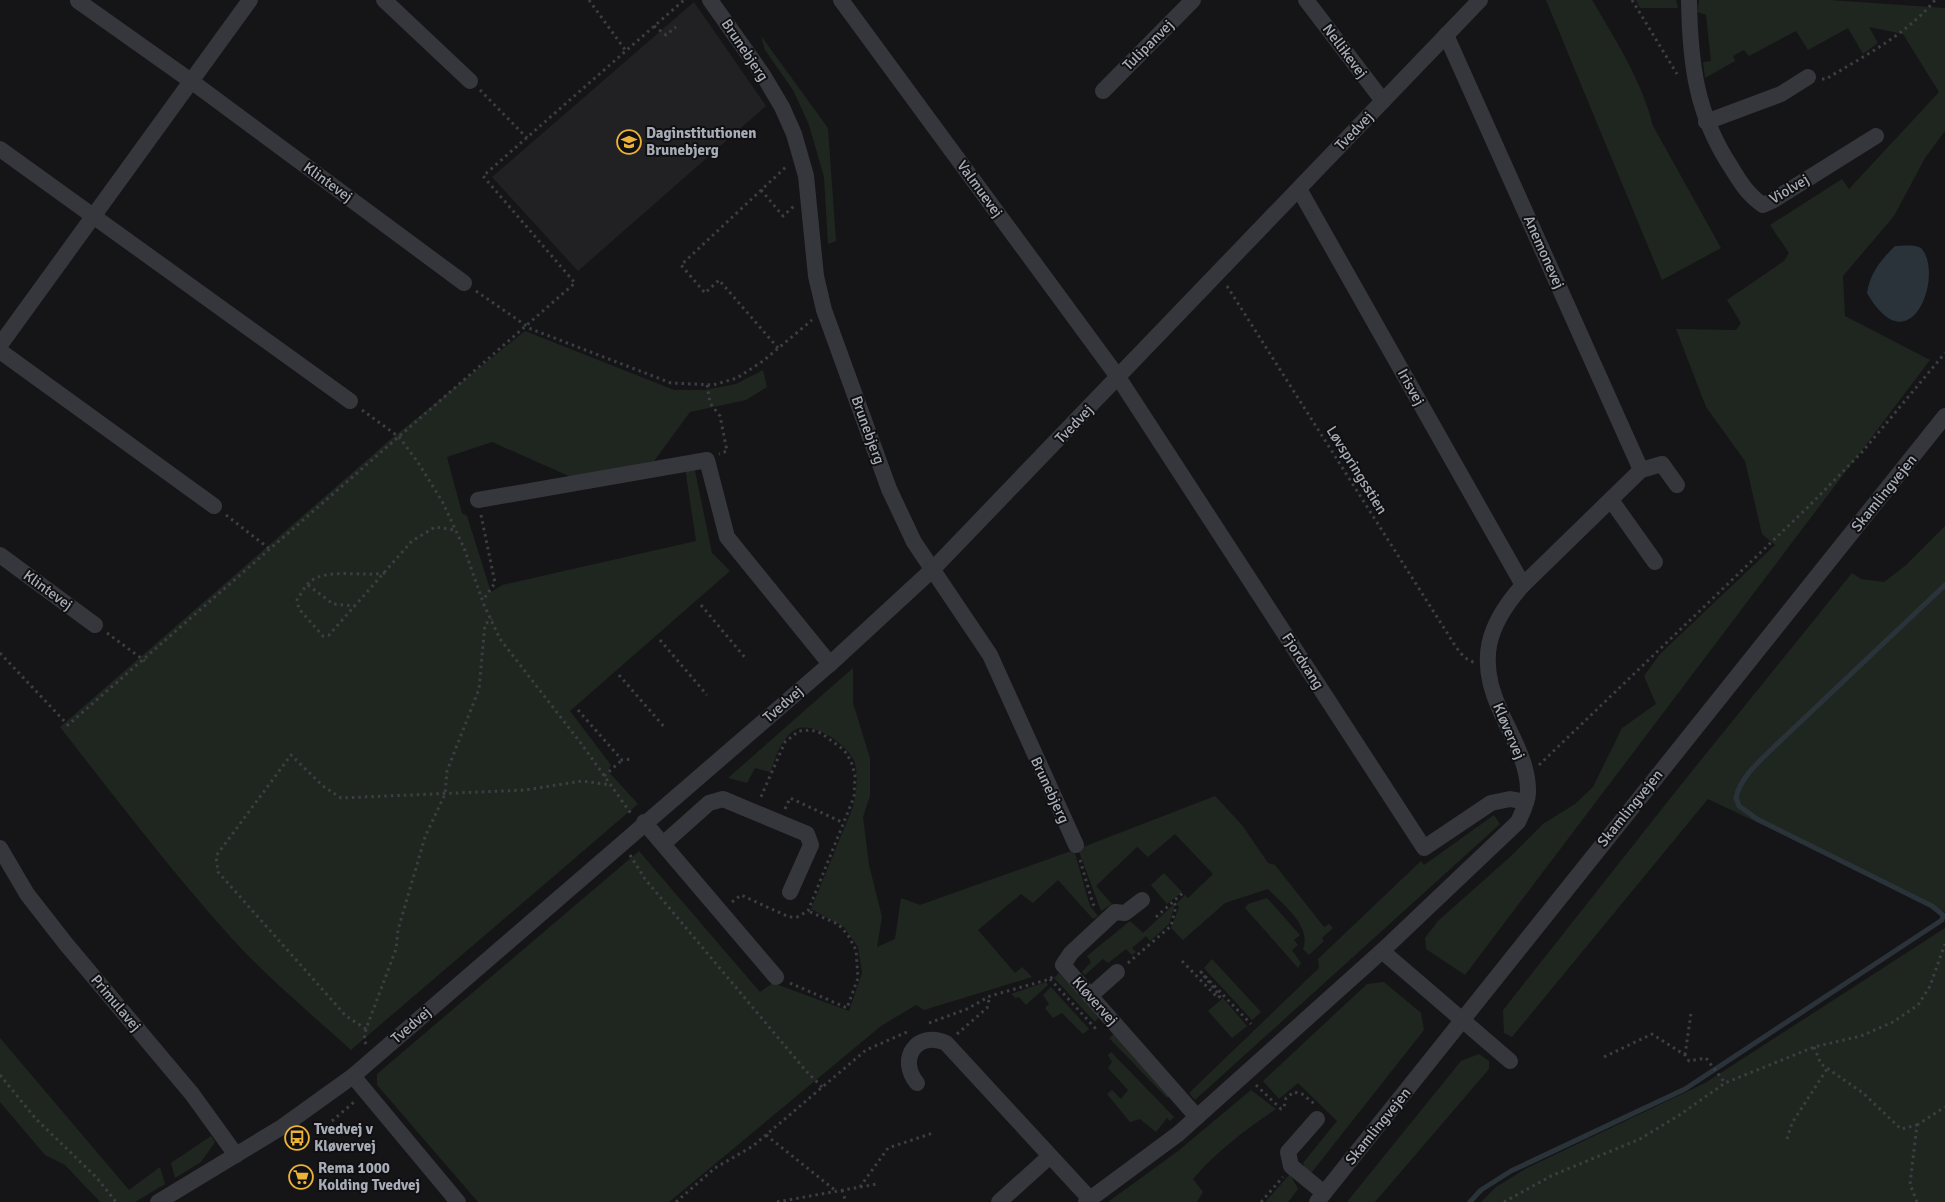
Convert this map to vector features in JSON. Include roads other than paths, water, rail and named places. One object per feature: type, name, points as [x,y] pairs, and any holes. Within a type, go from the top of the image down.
[{"type":"street","points":[[0,345],[250,0]]},
{"type":"street","points":[[384,0],[470,81]]},
{"type":"street","name":"Brunebjerg","points":[[710,0],[764,75],[782,107],[802,157],[809,198],[816,276],[824,310],[889,489],[914,542],[990,655],[1013,701],[1033,753],[1076,845]]},
{"type":"street","name":"Valmuevej","points":[[841,0],[1118,377]]},
{"type":"street","name":"Tulipanvej","points":[[1103,91],[1193,0]]},
{"type":"street","name":"Nellikevej","points":[[1306,0],[1383,101]]},
{"type":"street","name":"Tvedvej","points":[[158,1202],[282,1127],[353,1076],[642,824],[830,664],[934,570],[1480,0]]},
{"type":"street","name":"Violvej","points":[[1689,0],[1689,38],[1695,81],[1706,122],[1715,143],[1752,198],[1762,205],[1876,136]]},
{"type":"street","name":"Klintevej","points":[[78,1],[191,81],[464,283]]},
{"type":"street","name":"Anemonevej","points":[[1446,35],[1641,470]]},
{"type":"street","points":[[1706,122],[1781,94],[1808,77]]},
{"type":"street","points":[[0,149],[350,402]]},
{"type":"street","name":"Irisvej","points":[[1299,189],[1523,585]]},
{"type":"street","points":[[0,351],[214,506]]},
{"type":"street","name":"Fjordvang","points":[[1118,377],[1424,848],[1491,803],[1510,800],[1526,802]]},
{"type":"street","name":"Skamlingvejen","points":[[1320,1198],[1945,416]]},
{"type":"street","points":[[478,500],[707,460],[727,537],[830,664]]},
{"type":"street","points":[[1641,470],[1662,464],[1677,485]]},
{"type":"street","name":"Kløvervej","points":[[917,1083],[911,1076],[908,1062],[909,1056],[917,1045],[924,1041],[939,1040],[946,1043],[1050,1156],[1088,1201],[1178,1134],[1382,951],[1518,822],[1528,793],[1515,738],[1500,710],[1491,687],[1487,663],[1492,629],[1508,601],[1641,470]]},
{"type":"street","points":[[1611,500],[1655,562]]},
{"type":"street","name":"Klintevej","points":[[0,555],[95,625]]},
{"type":"street","points":[[663,844],[710,804],[723,799],[807,834],[811,844],[790,892]]},
{"type":"street","points":[[642,824],[663,844],[776,977]]},
{"type":"street","name":"Primulavej","points":[[0,848],[27,894],[60,937],[192,1094],[236,1155]]},
{"type":"street","name":"Kløvervej","points":[[1142,900],[1125,913],[1115,912],[1071,953],[1063,965],[1197,1117]]},
{"type":"street","points":[[1382,951],[1510,1061]]},
{"type":"street","points":[[1090,996],[1117,972]]},
{"type":"street","points":[[353,1076],[450,1199]]},
{"type":"street","points":[[1317,1120],[1288,1152],[1291,1166],[1320,1198]]},
{"type":"street","points":[[999,1202],[1050,1156]]},
{"type":"waterway","points":[[1470,1202],[1481,1190],[1511,1171],[1685,1089],[1942,920],[1943,915],[1932,906],[1757,819],[1739,806],[1736,798],[1746,776],[1758,763],[1945,585]]},
{"type":"place","name":"Daginstitutionen Brunebjerg","points":[[629,142]]},
{"type":"place","name":"Tvedvej v Kløvervej","points":[[297,1138]]},
{"type":"place","name":"Rema 1000 Kolding Tvedvej","points":[[301,1177]]}]
